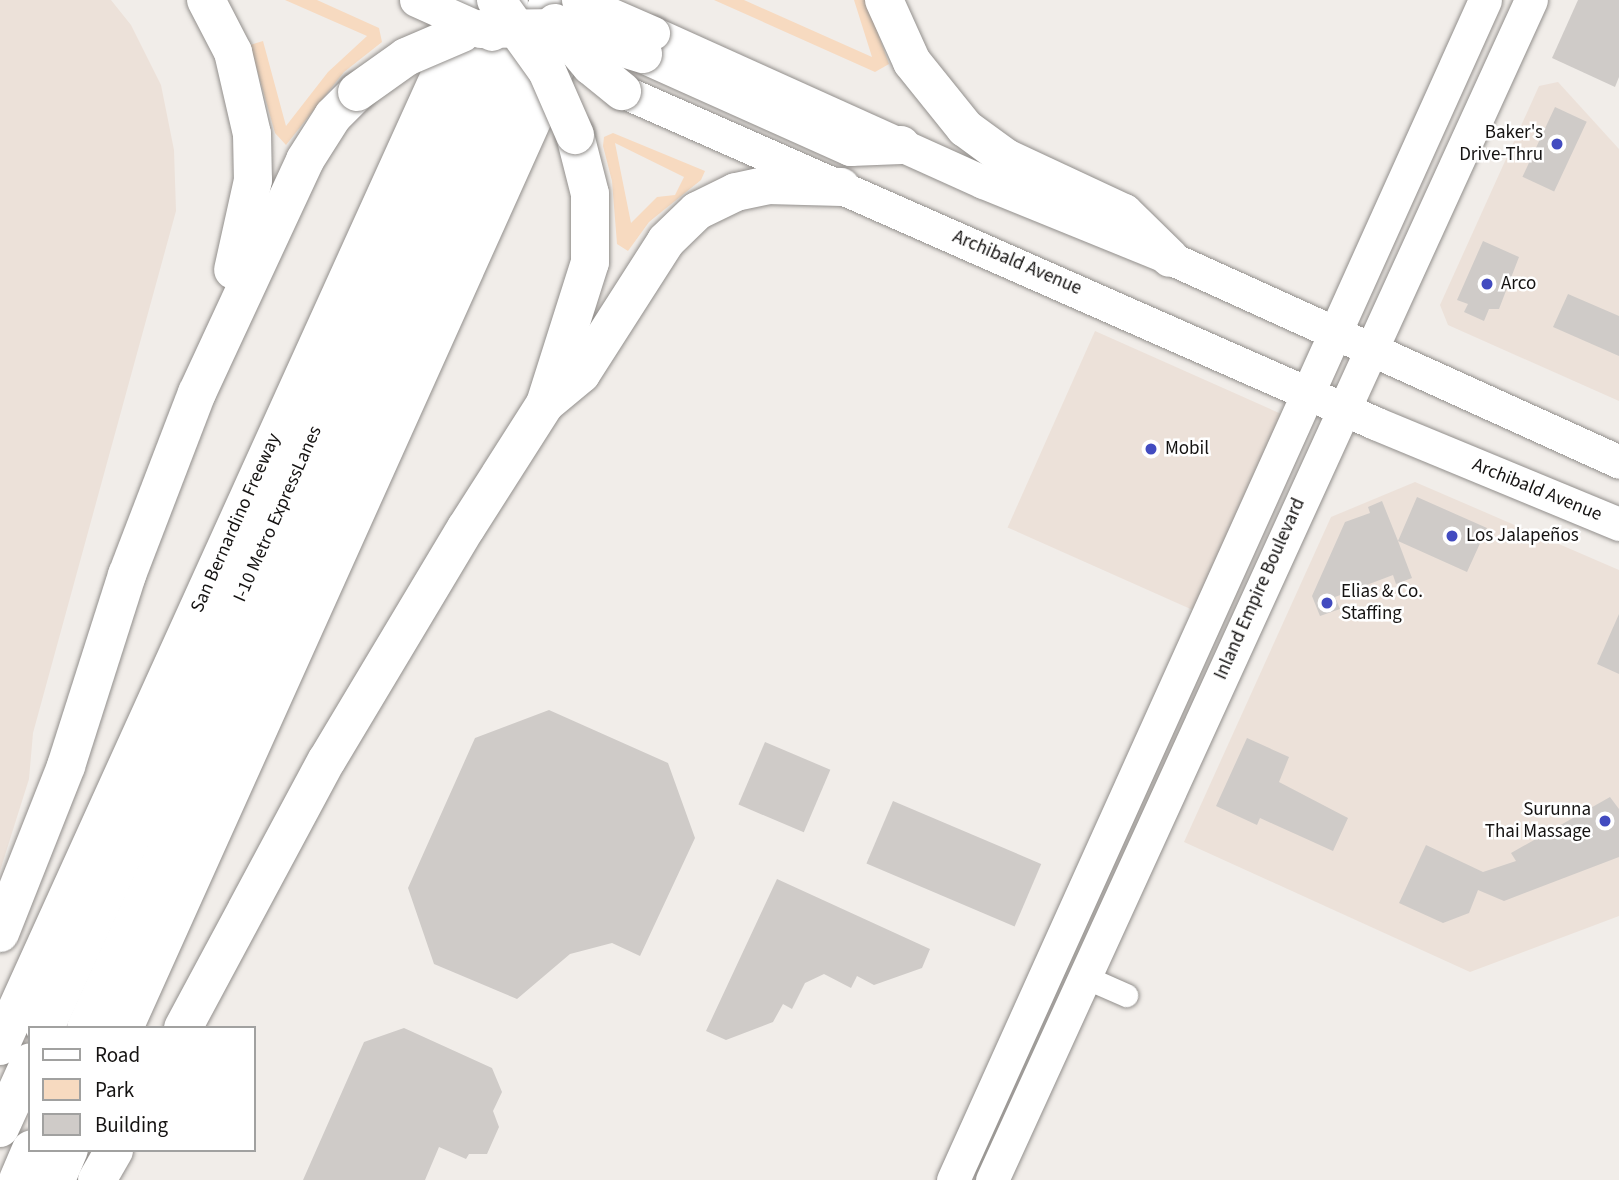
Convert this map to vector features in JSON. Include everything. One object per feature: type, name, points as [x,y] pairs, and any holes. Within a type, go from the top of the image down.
[{"type":"highway","points":[[197,393],[209,334],[241,247],[254,155],[242,82],[206,0]]},
{"type":"highway","points":[[125,1026],[586,0]]},
{"type":"highway","points":[[451,300],[518,207],[611,0]]},
{"type":"highway","points":[[884,0],[912,62],[965,128],[1006,158],[1124,213],[1170,258]]},
{"type":"highway","points":[[523,14],[622,92]]},
{"type":"highway","points":[[184,1026],[369,687],[545,404],[590,262],[590,194],[575,135],[523,14]]},
{"type":"highway","points":[[0,933],[66,766],[128,575],[197,393],[305,160],[333,116],[356,92],[406,57],[523,14],[648,43],[851,147],[901,145]]},
{"type":"highway","name":"I-10 Metro ExpressLanes","points":[[46,1026],[523,14]]},
{"type":"highway","name":"I-10 Metro ExpressLanes","points":[[87,1026],[523,14]]},
{"type":"highway","name":"San Bernardino Freeway","points":[[0,1046],[523,14]]},
{"type":"highway","points":[[545,404],[581,374],[653,257],[697,211],[736,192],[768,185],[841,187]]},
{"type":"highway","points":[[0,1128],[28,1066]]},
{"type":"highway","points":[[18,1180],[30,1152]]},
{"type":"highway","points":[[56,1180],[68,1152]]},
{"type":"highway","points":[[97,1180],[113,1152]]},
{"type":"main road","points":[[416,0],[523,14]]},
{"type":"main road","name":"Inland Empire Boulevard","points":[[953,1180],[1485,0]]},
{"type":"main road","name":"Inland Empire Boulevard","points":[[992,1180],[1531,0]]},
{"type":"main road","name":"Archibald Avenue","points":[[622,92],[1310,393],[1619,523]]},
{"type":"main road","points":[[901,145],[1170,258],[1619,462]]},
{"type":"street","points":[[1085,977],[1126,995]]},
{"type":"shaded area","points":[[0,0],[111,0],[131,25],[161,85],[174,150],[176,211],[33,733],[29,779],[0,871]]},
{"type":"shaded area","points":[[1558,82],[1619,149],[1619,401],[1448,325],[1440,305],[1539,86]]},
{"type":"shaded area","points":[[1095,331],[1281,414],[1194,610],[1008,527]]},
{"type":"shaded area","points":[[1415,482],[1619,570],[1619,916],[1470,972],[1184,842],[1331,517]]},
{"type":"green space","points":[[285,0],[317,0],[379,28],[382,42],[344,72],[286,145],[275,133],[250,45],[263,41],[286,126],[328,72],[367,36]]},
{"type":"green space","points":[[714,0],[744,0],[872,57],[854,0],[866,0],[889,64],[875,72]]},
{"type":"green space","points":[[613,133],[705,171],[701,180],[649,222],[628,251],[617,244],[612,181],[603,146],[604,137]],"holes":[[[615,143],[684,177],[675,195],[657,197],[631,223]]]},
{"type":"building","points":[[1578,0],[1619,0],[1619,77],[1615,87],[1552,58]]},
{"type":"building","name":"Baker's Drive-Thru","points":[[1555,107],[1587,122],[1554,192],[1522,177]]},
{"type":"building","name":"Arco","points":[[1483,241],[1519,257],[1499,309],[1489,309],[1484,321],[1464,312],[1468,304],[1457,300]]},
{"type":"building","points":[[1568,294],[1619,316],[1619,356],[1553,327]]},
{"type":"building","name":"Los Jalapeños","points":[[1417,497],[1487,528],[1467,572],[1398,541]]},
{"type":"building","points":[[1382,501],[1412,578],[1396,584],[1393,575],[1335,597],[1340,609],[1320,616],[1312,596],[1345,522],[1370,513],[1368,507]]},
{"type":"building","points":[[1619,614],[1619,674],[1597,664]]},
{"type":"building","points":[[549,710],[668,763],[695,838],[640,956],[612,943],[570,954],[517,999],[434,964],[408,888],[475,738]]},
{"type":"building","points":[[1247,738],[1289,757],[1279,782],[1348,818],[1333,851],[1260,818],[1257,825],[1216,806]]},
{"type":"building","points":[[765,742],[830,770],[804,832],[738,805]]},
{"type":"building","points":[[1610,797],[1619,809],[1619,857],[1504,901],[1478,890],[1469,913],[1443,923],[1399,903],[1426,845],[1483,872],[1516,861],[1511,853]]},
{"type":"building","points":[[893,801],[1041,864],[1015,927],[866,864]]},
{"type":"building","points":[[777,879],[930,949],[922,968],[874,985],[857,976],[851,988],[824,974],[805,983],[792,1009],[783,1004],[773,1022],[726,1040],[706,1031]]},
{"type":"building","points":[[404,1028],[492,1068],[502,1092],[493,1111],[499,1127],[487,1154],[469,1154],[466,1159],[439,1147],[425,1180],[303,1180],[364,1042]]},
{"type":"place","name":"Baker's Drive-Thru","points":[[1557,144]]},
{"type":"place","name":"Arco","points":[[1487,284]]},
{"type":"place","name":"Mobil","points":[[1151,449]]},
{"type":"place","name":"Los Jalapeños","points":[[1452,536]]},
{"type":"place","name":"Elias & Co. Staffing","points":[[1327,603]]},
{"type":"place","name":"Surunna Thai Massage","points":[[1605,821]]}]
